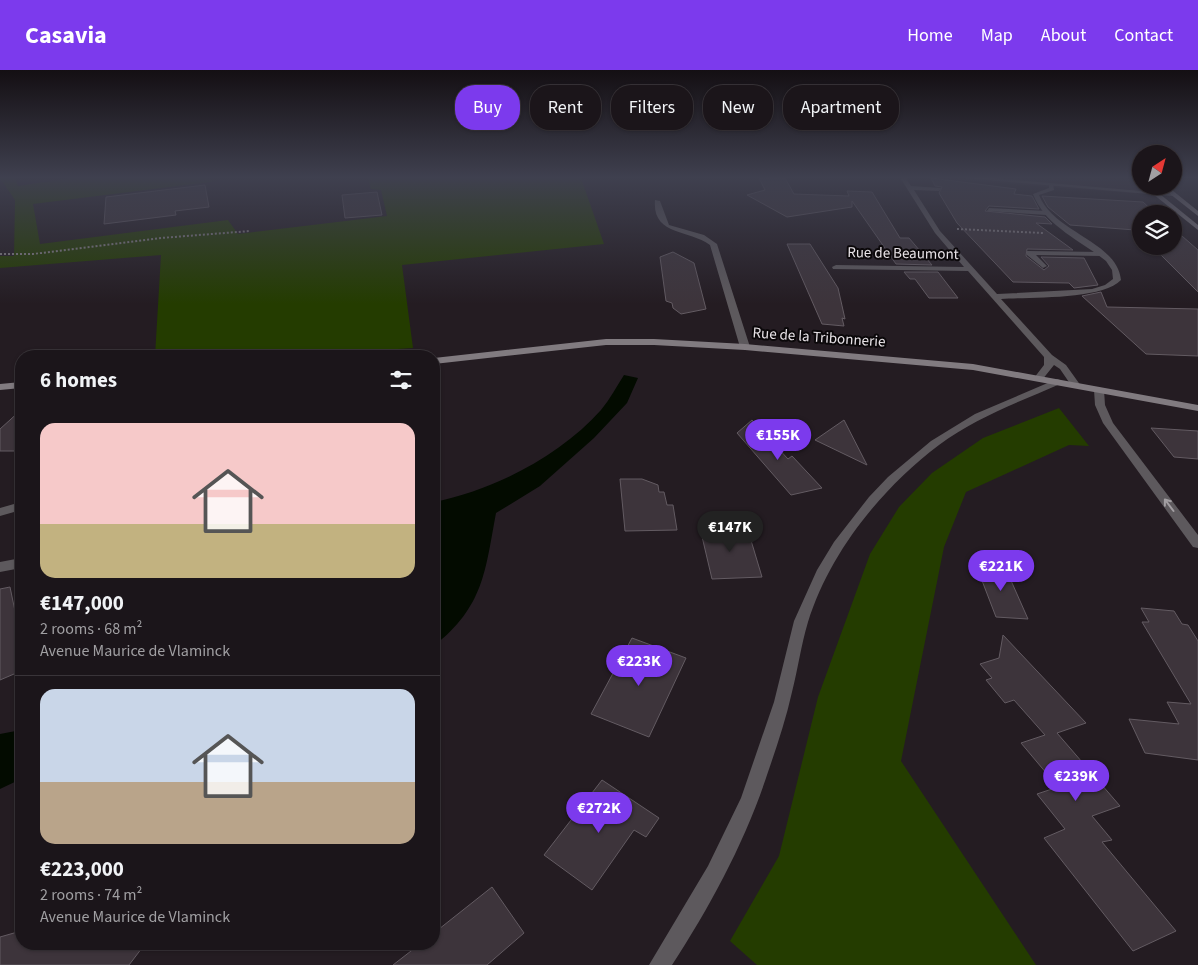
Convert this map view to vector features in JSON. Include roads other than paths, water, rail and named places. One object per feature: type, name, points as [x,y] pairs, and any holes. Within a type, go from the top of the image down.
[{"type":"street","points":[[663,220],[667,226],[702,236],[713,244],[745,346]]},
{"type":"street","name":"Rue de Beaumont","points":[[929,220],[934,228],[1048,357],[1063,367],[1076,386]]},
{"type":"street","points":[[995,297],[1092,291],[1116,283],[1118,275],[1113,265],[1102,254],[1055,220]]},
{"type":"street","points":[[1188,220],[1198,228]]},
{"type":"street","points":[[1043,266],[1030,253],[1102,254]]},
{"type":"street","name":"Rue de Beaumont","points":[[836,267],[970,269]]},
{"type":"street","name":"Rue de la Tribonnerie","points":[[440,360],[606,342],[745,346],[924,361],[1039,378],[1198,408]]},
{"type":"street","points":[[1039,378],[1049,365],[1048,357]]},
{"type":"street","points":[[660,965],[703,893],[751,794],[782,702],[802,621],[820,578],[844,538],[871,503],[898,474],[937,441],[974,419],[1057,382]]},
{"type":"street","points":[[0,387],[15,386]]},
{"type":"street","points":[[1099,390],[1100,405],[1108,423],[1198,544]]},
{"type":"street","points":[[0,512],[15,508]]},
{"type":"street","points":[[0,567],[15,564]]}]
